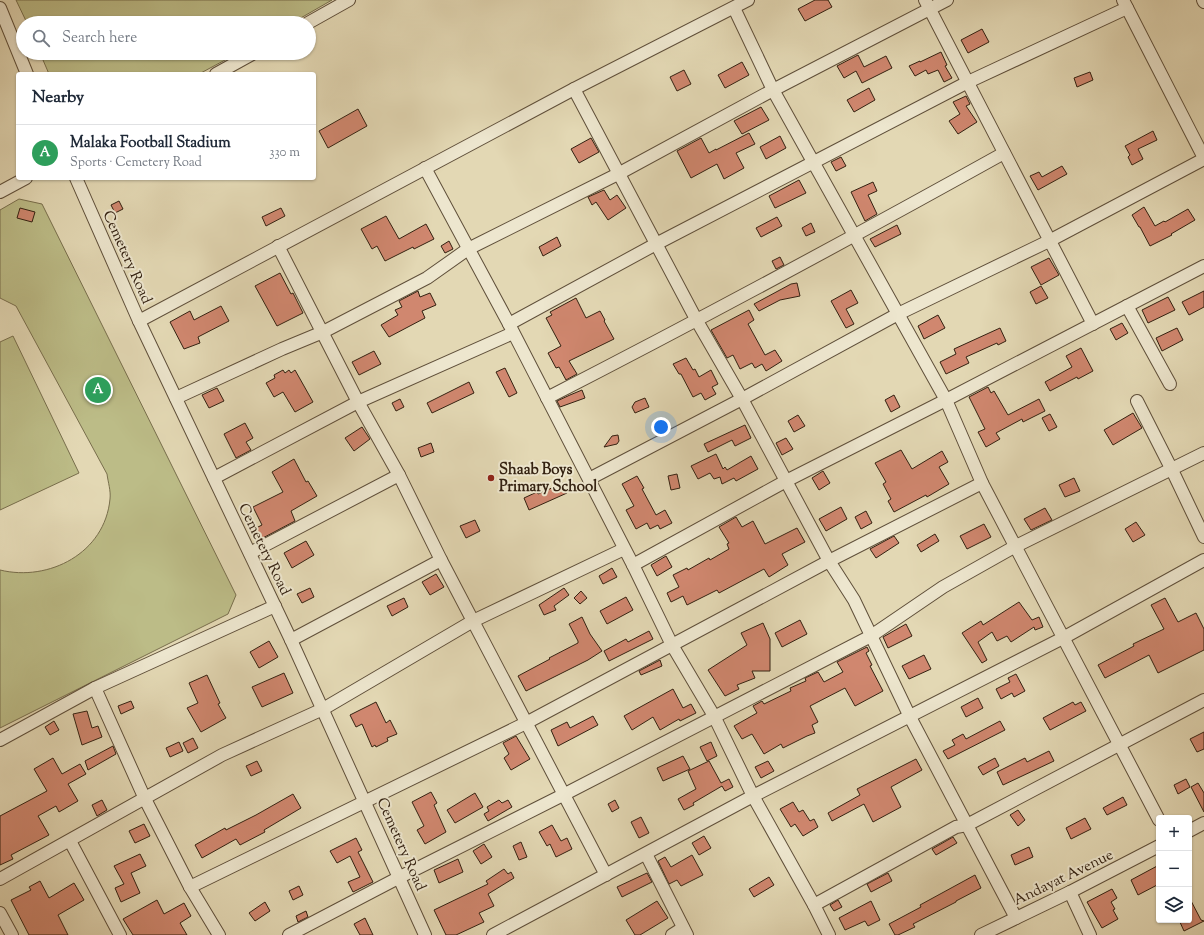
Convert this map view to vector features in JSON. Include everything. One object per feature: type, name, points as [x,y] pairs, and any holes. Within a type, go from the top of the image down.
[{"type":"street","points":[[316,19],[349,0]]},
{"type":"street","points":[[139,321],[574,89],[748,0]]},
{"type":"street","points":[[176,398],[282,349],[323,332],[427,278],[468,248],[618,174],[927,4],[947,0]]},
{"type":"street","points":[[927,4],[1093,324]]},
{"type":"street","points":[[214,478],[358,402],[511,329],[656,244],[968,82],[1125,4],[1204,158],[1049,240],[898,314],[742,399],[589,479]]},
{"type":"street","points":[[0,8],[16,46]]},
{"type":"street","points":[[734,8],[773,90],[946,400],[982,483],[1014,547],[1156,815]]},
{"type":"street","points":[[22,60],[27,72]]},
{"type":"street","points":[[220,72],[241,60]]},
{"type":"street","points":[[574,89],[697,321],[742,399],[829,561],[854,600],[910,717],[1016,918]]},
{"type":"street","points":[[547,398],[697,321],[855,236],[1004,153]]},
{"type":"street","points":[[425,168],[589,479],[672,646],[714,716],[753,796],[814,905],[829,935]]},
{"type":"street","points":[[0,192],[22,180]]},
{"type":"street","name":"Cemetery Road","points":[[77,180],[139,321],[291,640],[400,877],[425,935]]},
{"type":"street","points":[[278,246],[358,402],[399,475],[441,560],[606,875]]},
{"type":"street","points":[[633,565],[786,481],[1204,266]]},
{"type":"street","points":[[1127,306],[1170,384]]},
{"type":"street","points":[[1137,402],[1204,537]]},
{"type":"street","points":[[289,935],[872,636],[943,587],[1014,547],[1204,453]]},
{"type":"street","points":[[250,553],[399,475]]},
{"type":"street","points":[[190,887],[526,723],[829,561],[982,483]]},
{"type":"street","points":[[0,880],[222,755],[323,709],[473,621],[624,549]]},
{"type":"street","points":[[291,640],[441,560]]},
{"type":"street","points":[[493,935],[753,796],[1063,638],[1204,560]]},
{"type":"street","points":[[0,740],[94,688],[275,606]]},
{"type":"street","points":[[94,688],[145,799],[190,887],[219,935]]},
{"type":"street","points":[[814,905],[943,833],[956,827],[967,825],[1204,700]]},
{"type":"street","points":[[1192,829],[1204,823]]},
{"type":"street","points":[[70,841],[120,935]]},
{"type":"street","name":"Andayat Avenue","points":[[982,935],[1156,848]]},
{"type":"street","points":[[646,854],[685,931],[672,935]]},
{"type":"street","points":[[1070,892],[1090,935]]},
{"type":"street","points":[[0,912],[12,935]]},
{"type":"green space","points":[[16,0],[332,0],[304,16],[24,16]]},
{"type":"green space","points":[[43,60],[225,60],[203,72],[48,72]]},
{"type":"green space","points":[[19,199],[42,204],[236,595],[228,614],[0,728],[0,570],[19,573],[37,572],[55,567],[72,559],[86,548],[98,535],[106,518],[110,499],[107,474],[16,306],[0,298],[0,210]]},
{"type":"green space","points":[[13,336],[79,473],[0,510],[0,342]]},
{"type":"building","points":[[815,0],[828,0],[832,7],[805,21],[798,9]]},
{"type":"building","points":[[982,29],[989,42],[968,53],[961,40]]},
{"type":"building","points":[[941,52],[947,65],[945,66],[952,78],[944,82],[938,70],[928,74],[926,70],[915,76],[909,66]]},
{"type":"building","points":[[858,55],[864,67],[886,56],[892,68],[862,83],[856,71],[844,78],[837,66]]},
{"type":"building","points":[[742,62],[749,75],[725,88],[718,75]]},
{"type":"building","points":[[684,70],[691,84],[677,91],[670,77]]},
{"type":"building","points":[[1090,72],[1093,80],[1077,87],[1074,78]]},
{"type":"building","points":[[869,88],[875,100],[854,112],[847,100]]},
{"type":"building","points":[[966,96],[970,104],[966,106],[977,122],[958,134],[949,121],[960,114],[953,102]]},
{"type":"building","points":[[761,107],[769,120],[742,134],[734,121]]},
{"type":"building","points":[[358,109],[367,126],[328,148],[319,131]]},
{"type":"building","points":[[1153,131],[1157,140],[1138,149],[1143,159],[1132,165],[1128,157],[1130,155],[1125,146]]},
{"type":"building","points":[[749,133],[755,144],[736,153],[744,168],[724,179],[717,164],[691,178],[677,151],[701,138],[709,153]]},
{"type":"building","points":[[780,136],[786,148],[766,159],[760,147]]},
{"type":"building","points":[[591,138],[599,152],[579,163],[571,149]]},
{"type":"building","points":[[841,157],[846,166],[836,171],[831,162]]},
{"type":"building","points":[[1062,166],[1067,174],[1038,190],[1030,176],[1039,172],[1042,177]]},
{"type":"building","points":[[799,180],[806,193],[775,208],[769,196]]},
{"type":"building","points":[[873,182],[877,191],[868,195],[877,214],[865,221],[851,192]]},
{"type":"building","points":[[604,190],[610,200],[617,195],[626,208],[608,220],[596,202],[592,205],[588,197]]},
{"type":"building","points":[[119,201],[123,209],[115,213],[111,205]]},
{"type":"building","points":[[1144,207],[1155,226],[1188,209],[1195,220],[1171,234],[1172,235],[1150,246],[1132,215]]},
{"type":"building","points":[[20,208],[35,212],[32,222],[17,218]]},
{"type":"building","points":[[281,208],[285,216],[266,226],[262,217]]},
{"type":"building","points":[[386,216],[399,239],[426,224],[434,239],[414,249],[413,247],[385,261],[377,246],[372,249],[361,229]]},
{"type":"building","points":[[777,217],[782,226],[761,237],[756,228]]},
{"type":"building","points":[[811,223],[815,232],[806,236],[802,228]]},
{"type":"building","points":[[897,225],[901,234],[875,247],[870,239]]},
{"type":"building","points":[[557,237],[561,246],[543,256],[539,247]]},
{"type":"building","points":[[449,241],[453,249],[445,253],[441,246]]},
{"type":"building","points":[[780,257],[784,265],[776,269],[772,261]]},
{"type":"building","points":[[1049,258],[1059,275],[1041,285],[1031,267]]},
{"type":"building","points":[[280,273],[291,294],[293,293],[303,313],[277,326],[255,286]]},
{"type":"building","points":[[797,283],[800,296],[780,300],[759,311],[754,304],[791,284]]},
{"type":"building","points":[[1041,286],[1048,298],[1036,304],[1030,292]]},
{"type":"building","points":[[851,290],[858,303],[846,309],[854,324],[846,328],[831,301]]},
{"type":"building","points":[[418,291],[420,297],[430,293],[436,305],[422,311],[425,318],[389,337],[381,325],[398,315],[395,310],[402,307],[399,301]]},
{"type":"building","points":[[1204,291],[1204,307],[1189,315],[1182,302]]},
{"type":"building","points":[[1168,297],[1175,310],[1148,323],[1142,310]]},
{"type":"building","points":[[576,298],[586,318],[600,311],[614,339],[569,361],[577,374],[566,380],[559,367],[556,368],[548,353],[561,346],[546,318],[552,315],[550,312]]},
{"type":"building","points":[[221,306],[229,321],[198,337],[200,343],[184,349],[170,322],[190,311],[194,320]]},
{"type":"building","points":[[749,310],[754,320],[748,324],[765,355],[775,350],[782,361],[766,371],[762,364],[755,368],[752,363],[740,369],[733,355],[727,358],[711,330]]},
{"type":"building","points":[[938,315],[945,328],[924,339],[918,326]]},
{"type":"building","points":[[1122,323],[1128,333],[1116,340],[1110,329]]},
{"type":"building","points":[[1000,328],[1006,341],[998,345],[997,343],[966,357],[969,363],[946,374],[940,362],[956,354],[954,349]]},
{"type":"building","points":[[1177,328],[1183,340],[1162,351],[1156,338]]},
{"type":"building","points":[[1081,348],[1093,371],[1078,379],[1077,377],[1050,391],[1045,382],[1072,367],[1066,356]]},
{"type":"building","points":[[374,351],[381,364],[359,375],[352,362]]},
{"type":"building","points":[[686,358],[693,370],[695,369],[699,377],[711,370],[718,384],[712,387],[716,394],[705,400],[701,393],[693,397],[681,374],[679,374],[673,364]]},
{"type":"building","points":[[505,368],[517,393],[509,397],[496,372]]},
{"type":"building","points":[[283,370],[285,373],[289,370],[291,373],[295,370],[313,402],[295,412],[283,392],[274,397],[266,383],[275,378],[274,375]]},
{"type":"building","points":[[469,382],[474,393],[432,413],[427,403]]},
{"type":"building","points":[[988,387],[991,393],[994,391],[1008,415],[1039,399],[1045,411],[1023,422],[1022,419],[996,433],[1000,439],[986,447],[978,432],[985,429],[969,397]]},
{"type":"building","points":[[217,388],[224,401],[209,408],[202,395]]},
{"type":"building","points":[[582,390],[585,398],[560,407],[557,401]]},
{"type":"building","points":[[894,395],[900,407],[891,412],[885,400]]},
{"type":"building","points":[[645,398],[649,407],[635,413],[632,407],[635,402]]},
{"type":"building","points":[[400,399],[404,407],[396,411],[392,403]]},
{"type":"building","points":[[1133,413],[1142,428],[1113,445],[1104,430]]},
{"type":"building","points":[[1050,414],[1057,427],[1049,431],[1042,418]]},
{"type":"building","points":[[798,415],[805,426],[794,432],[788,421]]},
{"type":"building","points":[[245,423],[253,438],[246,442],[251,450],[236,458],[224,434]]},
{"type":"building","points":[[745,425],[751,438],[735,446],[732,440],[708,452],[704,444]]},
{"type":"building","points":[[362,427],[370,439],[354,451],[345,438]]},
{"type":"building","points":[[618,435],[619,441],[617,444],[604,447],[612,436]]},
{"type":"building","points":[[786,438],[793,449],[782,455],[776,443]]},
{"type":"building","points":[[431,443],[434,452],[421,457],[418,448]]},
{"type":"building","points":[[901,450],[912,469],[942,451],[948,462],[939,467],[949,484],[927,497],[926,495],[894,512],[888,501],[891,499],[883,484],[886,482],[875,463]]},
{"type":"building","points":[[716,454],[723,469],[725,467],[727,470],[751,456],[758,469],[736,481],[734,478],[722,484],[720,477],[714,479],[710,473],[698,479],[691,466]]},
{"type":"building","points":[[294,459],[306,482],[308,481],[317,496],[291,511],[295,521],[259,540],[254,529],[262,525],[253,507],[283,492],[272,472]]},
{"type":"building","points":[[823,471],[830,483],[819,490],[812,478]]},
{"type":"building","points":[[677,474],[680,488],[671,490],[668,476]]},
{"type":"building","points":[[637,476],[656,515],[665,510],[672,523],[660,529],[658,525],[650,529],[647,523],[636,529],[626,510],[634,506],[622,484]]},
{"type":"building","points":[[1074,478],[1080,491],[1065,497],[1059,485]]},
{"type":"building","points":[[563,483],[567,493],[529,510],[524,498],[537,492],[538,494]]},
{"type":"building","points":[[841,507],[847,519],[826,531],[819,519]]},
{"type":"building","points":[[1045,508],[1052,520],[1031,530],[1024,519]]},
{"type":"building","points":[[866,511],[872,523],[861,529],[855,517]]},
{"type":"building","points":[[736,517],[742,527],[753,521],[765,544],[797,528],[805,542],[782,554],[788,565],[769,577],[764,569],[719,593],[717,590],[687,605],[683,596],[671,602],[667,593],[679,587],[673,575],[687,568],[688,570],[709,558],[710,560],[729,549],[727,544],[729,543],[719,527]]},
{"type":"building","points":[[475,520],[480,531],[466,538],[460,526]]},
{"type":"building","points":[[1136,522],[1145,535],[1133,542],[1125,529]]},
{"type":"building","points":[[984,524],[991,537],[967,549],[960,536]]},
{"type":"building","points":[[935,534],[939,541],[921,552],[917,545]]},
{"type":"building","points":[[894,536],[899,543],[876,558],[870,549]]},
{"type":"building","points":[[306,541],[314,555],[292,568],[284,553]]},
{"type":"building","points":[[666,556],[672,567],[657,576],[651,565]]},
{"type":"building","points":[[612,568],[617,577],[603,584],[599,576]]},
{"type":"building","points":[[436,574],[444,587],[430,595],[422,582]]},
{"type":"building","points":[[310,588],[314,597],[302,603],[297,594]]},
{"type":"building","points":[[564,588],[569,595],[554,606],[556,610],[544,615],[539,605]]},
{"type":"building","points":[[581,591],[587,598],[580,604],[574,598]]},
{"type":"building","points":[[626,597],[633,610],[607,624],[600,611]]},
{"type":"building","points":[[404,598],[408,607],[392,616],[387,606]]},
{"type":"building","points":[[1165,598],[1178,622],[1196,613],[1204,629],[1204,650],[1158,673],[1149,655],[1105,678],[1098,665],[1134,646],[1133,644],[1164,629],[1151,605]]},
{"type":"building","points":[[1019,602],[1032,620],[1039,617],[1043,627],[1035,630],[1034,627],[1011,642],[1007,636],[997,641],[992,632],[978,642],[987,660],[982,663],[962,633],[981,621],[983,625]]},
{"type":"building","points":[[582,617],[590,634],[602,651],[588,660],[526,691],[518,676],[578,643],[569,624]]},
{"type":"building","points":[[800,620],[807,634],[782,647],[775,633]]},
{"type":"building","points":[[763,623],[770,639],[770,671],[752,671],[755,678],[737,685],[739,689],[725,696],[708,670],[747,645],[741,633]]},
{"type":"building","points":[[906,624],[912,636],[888,648],[883,637]]},
{"type":"building","points":[[649,631],[653,639],[609,661],[604,651],[626,639],[628,642]]},
{"type":"building","points":[[269,641],[278,657],[259,668],[250,652]]},
{"type":"building","points":[[867,647],[869,651],[866,653],[872,665],[870,666],[883,691],[855,706],[845,688],[810,706],[818,722],[812,725],[815,733],[783,748],[781,744],[764,754],[752,734],[742,739],[734,726],[757,713],[753,706],[762,701],[764,704],[791,691],[790,688],[806,681],[805,678],[818,672],[824,682],[843,672],[837,662]]},
{"type":"building","points":[[924,655],[931,669],[909,679],[902,666]]},
{"type":"building","points":[[660,660],[662,666],[641,675],[639,671]]},
{"type":"building","points":[[284,673],[293,693],[262,707],[252,687]]},
{"type":"building","points":[[1016,674],[1025,691],[1014,697],[1012,693],[1001,699],[996,689],[1010,682],[1008,678]]},
{"type":"building","points":[[207,675],[220,703],[218,704],[226,718],[201,732],[187,708],[198,703],[189,683]]},
{"type":"building","points":[[673,689],[683,708],[691,704],[696,713],[680,721],[679,719],[660,730],[653,717],[632,730],[624,716]]},
{"type":"building","points":[[978,698],[983,708],[966,717],[961,707]]},
{"type":"building","points":[[131,701],[134,708],[121,714],[118,706]]},
{"type":"building","points":[[376,702],[386,723],[390,720],[397,734],[387,738],[388,741],[376,747],[375,745],[372,747],[362,724],[356,727],[350,715]]},
{"type":"building","points":[[1073,702],[1075,705],[1081,702],[1086,711],[1050,730],[1043,718]]},
{"type":"building","points":[[87,711],[92,728],[98,726],[102,737],[82,745],[73,714]]},
{"type":"building","points":[[593,716],[598,725],[558,746],[551,730],[567,722],[570,728]]},
{"type":"building","points":[[54,721],[59,730],[50,735],[45,727]]},
{"type":"building","points":[[1000,721],[1005,730],[948,759],[943,751],[955,745],[952,740],[963,734],[966,739]]},
{"type":"building","points":[[1204,732],[1204,749],[1197,752],[1190,739]]},
{"type":"building","points":[[516,736],[530,759],[511,770],[504,758],[509,754],[503,743]]},
{"type":"building","points":[[193,738],[198,748],[188,753],[183,743]]},
{"type":"building","points":[[179,742],[183,751],[170,757],[166,748]]},
{"type":"building","points":[[711,742],[717,756],[707,761],[700,747]]},
{"type":"building","points":[[113,746],[116,754],[88,770],[85,761]]},
{"type":"building","points":[[1049,751],[1054,761],[1003,785],[997,772],[1025,758],[1027,762]]},
{"type":"building","points":[[683,756],[690,769],[663,781],[657,768]]},
{"type":"building","points":[[53,758],[62,774],[80,764],[86,774],[68,784],[78,801],[59,812],[56,806],[38,816],[49,835],[11,855],[13,859],[0,865],[0,816],[47,791],[34,769]]},
{"type":"building","points":[[995,758],[999,766],[983,775],[978,767]]},
{"type":"building","points":[[916,759],[922,770],[891,787],[901,807],[873,822],[864,804],[832,821],[828,813],[860,795],[857,789]]},
{"type":"building","points":[[257,761],[262,771],[251,776],[246,766]]},
{"type":"building","points":[[709,761],[721,783],[729,779],[733,787],[725,791],[722,786],[684,810],[678,799],[696,789],[688,771]]},
{"type":"building","points":[[768,761],[774,771],[761,778],[755,767]]},
{"type":"building","points":[[1186,779],[1190,787],[1178,794],[1174,785]]},
{"type":"building","points":[[1198,783],[1204,793],[1204,812],[1191,787]]},
{"type":"building","points":[[431,792],[437,803],[434,805],[446,832],[425,844],[417,830],[424,826],[412,802]]},
{"type":"building","points":[[475,793],[483,807],[455,823],[447,810]]},
{"type":"building","points":[[293,794],[301,808],[264,830],[265,832],[240,845],[236,839],[202,858],[195,845],[225,828],[226,830],[256,815]]},
{"type":"building","points":[[1123,797],[1127,805],[1107,815],[1103,808]]},
{"type":"building","points":[[102,800],[107,810],[97,816],[92,805]]},
{"type":"building","points":[[499,800],[502,803],[508,800],[512,807],[488,821],[484,814],[489,811],[487,807]]},
{"type":"building","points":[[615,800],[619,808],[612,812],[608,804]]},
{"type":"building","points":[[793,802],[799,812],[803,810],[810,821],[814,819],[818,827],[803,836],[795,824],[791,827],[780,809]]},
{"type":"building","points":[[1018,810],[1025,820],[1018,826],[1010,815]]},
{"type":"building","points":[[641,817],[649,833],[639,838],[631,822]]},
{"type":"building","points":[[1085,818],[1091,829],[1071,839],[1066,828]]},
{"type":"building","points":[[144,824],[150,836],[135,843],[129,831]]},
{"type":"building","points":[[552,825],[561,841],[567,838],[572,849],[556,857],[550,844],[547,846],[539,832]]},
{"type":"building","points":[[704,836],[711,848],[699,855],[692,843]]},
{"type":"building","points":[[953,837],[957,843],[936,855],[932,849]]},
{"type":"building","points":[[356,838],[362,850],[358,852],[373,882],[353,892],[348,882],[360,877],[350,856],[337,863],[330,851]]},
{"type":"building","points":[[521,842],[527,857],[519,860],[513,846]]},
{"type":"building","points":[[484,844],[492,857],[481,864],[473,851]]},
{"type":"building","points":[[1029,847],[1033,857],[1015,865],[1011,855]]},
{"type":"building","points":[[140,854],[146,866],[131,873],[140,893],[121,902],[115,888],[124,884],[114,866]]},
{"type":"building","points":[[692,855],[703,875],[681,886],[677,880],[669,884],[658,861],[665,857],[671,867]]},
{"type":"building","points":[[458,859],[463,872],[439,883],[434,870]]},
{"type":"building","points":[[1156,867],[1156,886],[1138,895],[1131,880]]},
{"type":"building","points":[[504,869],[508,874],[511,872],[514,878],[488,894],[494,906],[479,913],[484,922],[456,935],[446,935],[434,910],[488,884],[486,881]]},
{"type":"building","points":[[647,873],[652,882],[622,897],[617,887]]},
{"type":"building","points":[[888,873],[892,881],[871,892],[867,884]]},
{"type":"building","points":[[975,875],[981,888],[913,924],[915,927],[895,935],[889,924]]},
{"type":"building","points":[[769,877],[774,885],[754,897],[749,889]]},
{"type":"building","points":[[40,881],[49,898],[74,883],[84,900],[58,915],[68,935],[29,935],[11,900],[31,890],[29,887]]},
{"type":"building","points":[[299,886],[303,895],[293,900],[289,891]]},
{"type":"building","points":[[1112,889],[1117,898],[1111,902],[1118,919],[1102,928],[1087,902]]},
{"type":"building","points":[[157,900],[164,914],[184,903],[191,916],[180,923],[187,935],[133,935],[123,919]]},
{"type":"building","points":[[838,900],[842,907],[834,911],[830,905]]},
{"type":"building","points":[[657,901],[668,918],[640,935],[635,935],[626,920]]},
{"type":"building","points":[[871,901],[880,920],[868,926],[865,921],[845,930],[839,918]]},
{"type":"building","points":[[265,902],[270,911],[255,921],[249,913]]},
{"type":"building","points":[[1192,903],[1201,920],[1204,921],[1184,931],[1180,923],[1192,923]]},
{"type":"building","points":[[306,911],[308,917],[298,922],[296,916]]},
{"type":"building","points":[[365,918],[373,935],[360,935],[354,924]]},
{"type":"place","name":"Malaka Football Stadium","points":[[98,390]]},
{"type":"place","name":"Shaab Boys Primary School","points":[[491,478]]}]
